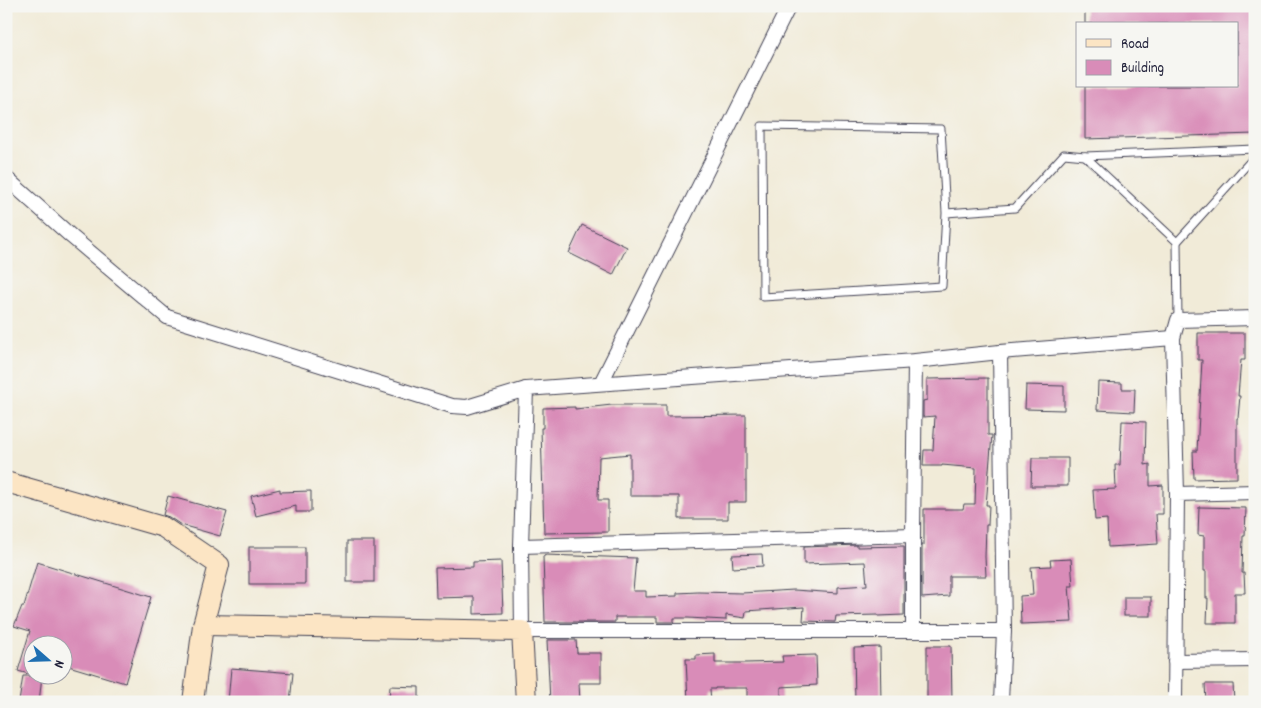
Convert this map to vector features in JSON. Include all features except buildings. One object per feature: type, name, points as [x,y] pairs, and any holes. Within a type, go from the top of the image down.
[{"type":"street","points":[[601,383],[789,6]]},
{"type":"street","points":[[6,178],[72,237],[167,317],[452,406],[466,407],[526,389],[915,362],[1000,352],[1173,338]]},
{"type":"street","points":[[1175,702],[1177,494],[1173,338],[1178,320],[1255,318]]},
{"type":"street","points":[[1000,352],[1004,631],[1001,702]]},
{"type":"street","points":[[913,631],[915,362]]},
{"type":"street","points":[[526,389],[521,546],[522,631],[526,702]]},
{"type":"street","points":[[6,482],[163,527],[219,566],[203,625],[192,702]]},
{"type":"street","points":[[1177,494],[1255,492]]},
{"type":"street","points":[[521,546],[913,535]]},
{"type":"street","points":[[203,625],[522,631],[1004,631]]},
{"type":"street","points":[[1175,661],[1255,660]]},
{"type":"lane","points":[[762,126],[941,129],[946,213],[942,286],[763,297],[762,126]]},
{"type":"lane","points":[[946,213],[1015,208],[1064,154],[1085,156],[1255,149]]},
{"type":"lane","points":[[1085,156],[1177,242]]},
{"type":"lane","points":[[1178,320],[1177,242],[1255,156]]}]
